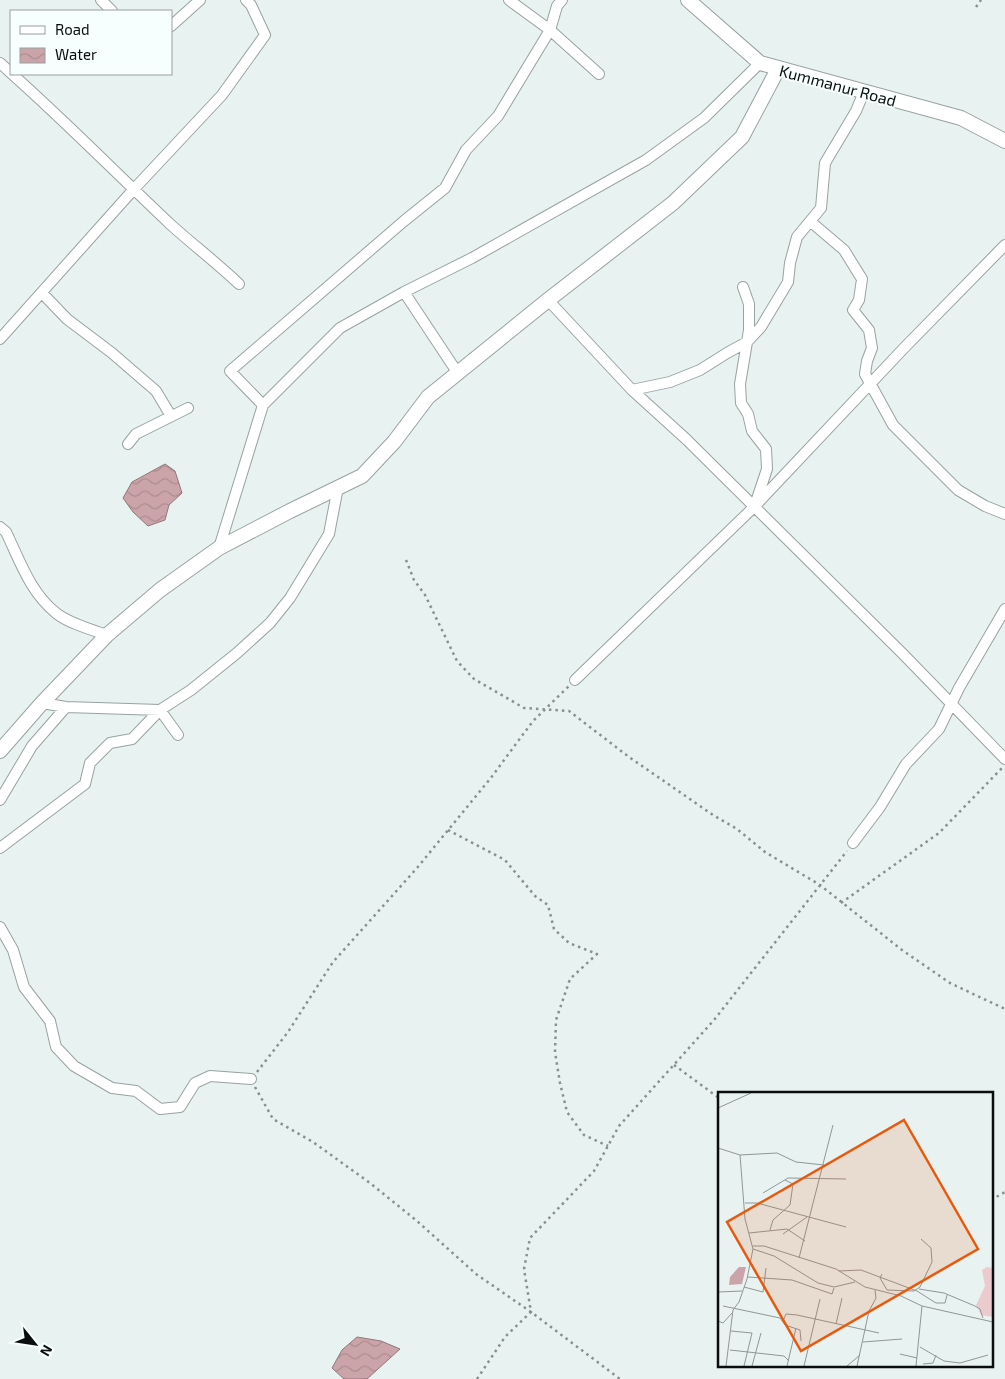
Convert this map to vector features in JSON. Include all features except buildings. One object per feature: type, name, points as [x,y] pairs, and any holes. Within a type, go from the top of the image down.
[{"type":"street","points":[[101,0],[111,10]]},
{"type":"street","points":[[172,25],[200,0]]},
{"type":"street","points":[[0,339],[134,188],[222,95],[265,35],[251,5],[246,0]]},
{"type":"street","points":[[510,0],[550,30],[599,74]]},
{"type":"street","points":[[263,405],[230,371],[445,188],[466,150],[498,116],[550,30],[557,6],[562,0]]},
{"type":"street","name":"Kummanur Road","points":[[688,0],[760,63],[961,118],[1005,141]]},
{"type":"street","points":[[0,63],[10,71]]},
{"type":"street","points":[[220,548],[263,405],[340,328],[404,292],[472,258],[646,160],[704,118],[760,63]]},
{"type":"street","points":[[0,752],[42,702],[107,635],[160,590],[220,548],[362,476],[394,442],[428,397],[457,372],[673,203],[742,137],[778,69]]},
{"type":"street","points":[[14,75],[171,225],[216,262],[239,284]]},
{"type":"street","points":[[632,390],[670,382],[700,370],[747,342],[761,327],[788,282],[790,263],[798,237],[821,208],[825,163],[856,111],[864,92]]},
{"type":"street","points":[[811,222],[844,250],[862,279],[860,300],[853,310],[869,330],[872,348],[865,374],[893,425],[958,490],[985,506],[1005,514]]},
{"type":"street","points":[[575,680],[754,507],[869,384],[1005,245]]},
{"type":"street","points":[[743,287],[749,304],[747,342],[740,384],[741,403],[748,414],[752,431],[766,449],[768,469],[754,507]]},
{"type":"street","points":[[404,292],[457,372]]},
{"type":"street","points":[[42,293],[67,319],[112,353],[156,391],[171,416]]},
{"type":"street","points":[[548,300],[632,390],[686,439],[1005,759]]},
{"type":"street","points":[[128,444],[136,434],[188,408]]},
{"type":"street","points":[[0,848],[85,784],[90,763],[110,743],[132,739],[160,710],[191,690],[270,623],[290,598],[329,534],[338,487]]},
{"type":"street","points":[[0,527],[6,532],[33,590],[58,615],[107,635]]},
{"type":"street","points":[[853,843],[880,807],[906,764],[939,729],[959,688],[1005,609]]},
{"type":"street","points":[[42,702],[66,707],[160,710]]},
{"type":"street","points":[[0,800],[32,746],[66,707]]},
{"type":"street","points":[[160,710],[178,735]]},
{"type":"street","points":[[0,927],[13,950],[24,987],[50,1021],[56,1047],[74,1066],[112,1088],[136,1091],[160,1109],[180,1107],[195,1082],[210,1076],[251,1079]]},
{"type":"path","points":[[976,7],[981,0]]},
{"type":"path","points":[[406,560],[414,580],[425,595],[457,661],[474,678],[524,708],[569,711],[636,762],[713,815],[737,829],[765,852],[820,885],[902,950],[950,983],[1005,1009]]},
{"type":"path","points":[[575,680],[533,721],[490,779],[417,868],[333,962],[288,1032],[251,1079],[273,1119],[313,1142],[370,1183],[476,1274],[531,1312],[620,1379]]},
{"type":"path","points":[[841,903],[939,833],[1005,765]]},
{"type":"path","points":[[448,830],[505,860],[535,896],[548,905],[554,929],[569,943],[597,954],[570,979],[556,1020],[555,1052],[567,1112],[584,1135],[608,1146]]},
{"type":"path","points":[[531,1312],[524,1269],[530,1238],[594,1171],[619,1126],[714,1020],[853,843]]},
{"type":"path","points":[[674,1065],[718,1097]]},
{"type":"path","points":[[992,1199],[1005,1192]]},
{"type":"path","points":[[477,1379],[505,1337],[531,1312]]},
{"type":"water","points":[[165,464],[175,471],[182,493],[169,505],[165,520],[148,526],[133,512],[123,498],[132,482]]},
{"type":"water","points":[[357,1337],[381,1341],[400,1349],[367,1379],[344,1379],[332,1368],[342,1350]]}]
